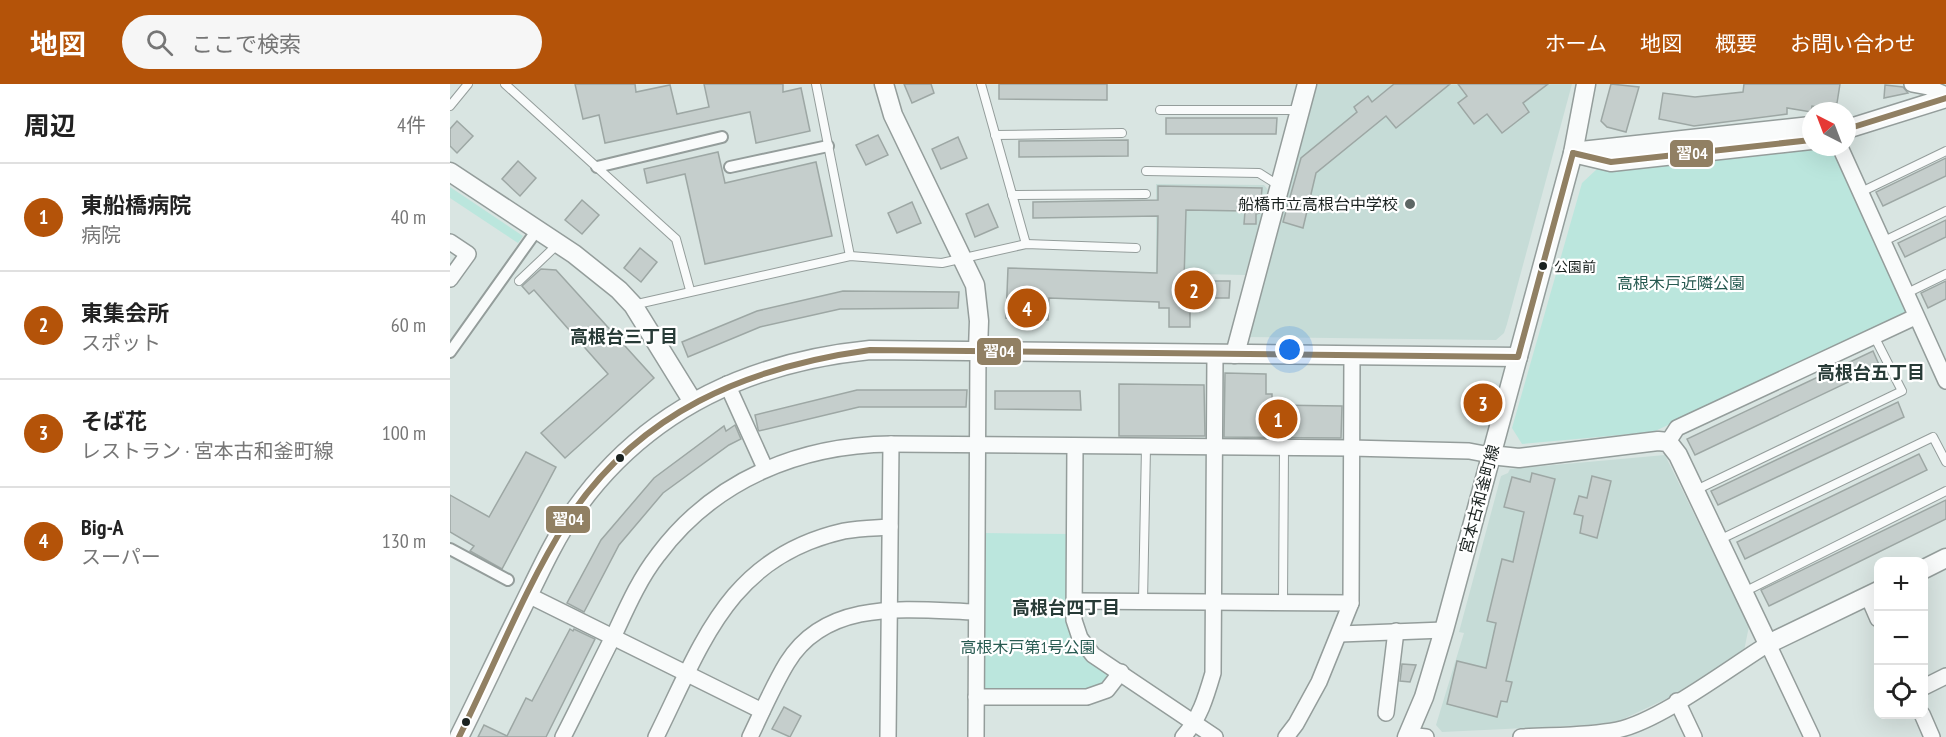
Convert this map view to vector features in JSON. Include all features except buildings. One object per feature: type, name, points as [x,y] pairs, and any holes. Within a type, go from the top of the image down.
[{"type":"street","points":[[884,84],[893,115],[964,259],[975,285],[978,302],[976,737]]},
{"type":"street","points":[[1235,354],[1307,84]]},
{"type":"street","name":"宮本古和釜町線","points":[[1414,736],[1573,153],[1586,84]]},
{"type":"street","points":[[1912,84],[1928,87],[1946,96]]},
{"type":"street","points":[[1856,126],[1946,96]]},
{"type":"street","points":[[1573,153],[1608,146],[1802,127]]},
{"type":"street","points":[[597,167],[722,137]]},
{"type":"street","points":[[1573,153],[1611,162],[1802,141]]},
{"type":"street","points":[[730,167],[828,146]]},
{"type":"street","points":[[1844,156],[1915,317],[1945,376]]},
{"type":"street","points":[[450,172],[559,243],[600,273],[633,305],[693,402]]},
{"type":"street","points":[[450,351],[532,237]]},
{"type":"street","points":[[450,242],[468,254],[450,279]]},
{"type":"street","points":[[1668,442],[1677,428],[1915,317]]},
{"type":"street","points":[[459,737],[528,595],[575,510],[605,473],[656,427],[693,402],[728,384],[801,359],[870,350],[1518,357]]},
{"type":"street","points":[[1183,737],[1195,724],[1213,673],[1215,355]]},
{"type":"street","points":[[1286,737],[1309,703],[1340,634],[1351,603],[1352,356]]},
{"type":"street","points":[[728,384],[765,468]]},
{"type":"street","points":[[563,737],[638,585],[657,556],[677,533],[730,487],[765,468],[835,448],[891,444],[1352,448],[1469,451],[1519,458],[1658,441],[1668,442],[1678,455],[1812,737]]},
{"type":"street","points":[[888,737],[891,444]]},
{"type":"street","points":[[1075,446],[1074,620],[1080,638],[1094,655],[1215,737]]},
{"type":"street","points":[[656,737],[722,609],[748,580],[768,564],[810,541],[846,530],[890,527]]},
{"type":"street","points":[[450,549],[508,580]]},
{"type":"street","points":[[1928,567],[1946,558]]},
{"type":"street","points":[[1521,737],[1587,735],[1617,730],[1677,701],[1768,644],[1873,593],[1876,611]]},
{"type":"street","points":[[528,595],[762,711]]},
{"type":"street","points":[[1075,601],[1351,603]]},
{"type":"street","points":[[750,737],[788,662],[815,633],[838,619],[890,610],[976,612]]},
{"type":"street","points":[[1340,634],[1444,630]]},
{"type":"street","points":[[1386,713],[1396,631]]},
{"type":"street","points":[[976,697],[1087,697],[1107,690],[1121,672]]},
{"type":"street","points":[[1928,685],[1946,676]]},
{"type":"street","points":[[1677,701],[1694,737]]},
{"type":"street","points":[[1924,719],[1932,737]]},
{"type":"lane","points":[[450,106],[468,84]]},
{"type":"lane","points":[[505,84],[676,239],[690,290]]},
{"type":"lane","points":[[816,84],[850,256]]},
{"type":"lane","points":[[981,84],[1026,244]]},
{"type":"lane","points":[[1160,110],[1300,110]]},
{"type":"lane","points":[[995,135],[1122,133]]},
{"type":"lane","points":[[1860,192],[1946,151]]},
{"type":"lane","points":[[1146,171],[1259,172],[1280,186]]},
{"type":"lane","points":[[1012,195],[1146,194]]},
{"type":"lane","points":[[1882,242],[1946,211]]},
{"type":"lane","points":[[519,281],[559,243]]},
{"type":"lane","points":[[633,305],[690,290],[850,256],[942,264],[1026,244],[1136,248]]},
{"type":"lane","points":[[1905,294],[1946,274]]},
{"type":"lane","points":[[1695,491],[1902,391],[1874,336]]},
{"type":"lane","points":[[1719,540],[1933,437],[1946,462]]},
{"type":"lane","points":[[1143,602],[1146,447]]},
{"type":"lane","points":[[1283,603],[1284,448]]},
{"type":"lane","points":[[1743,592],[1946,491]]},
{"type":"shaded area","name":"船橋市立高根台中学校","points":[[1313,84],[1572,84],[1507,324],[1504,333],[1496,340],[1245,337]]},
{"type":"shaded area","points":[[1156,184],[1264,185],[1269,191],[1245,275],[1156,273]]},
{"type":"shaded area","points":[[1665,455],[1749,626],[1744,651],[1668,698],[1619,721],[1590,725],[1442,732],[1436,725],[1464,633],[1459,632],[1501,476],[1508,473],[1510,469]]},
{"type":"green space","name":"高根木戸近隣公園","points":[[1802,147],[1802,156],[1835,156],[1908,313],[1653,432],[1522,444],[1512,428],[1582,183],[1597,169]]},
{"type":"green space","points":[[450,187],[523,236],[518,243],[450,198]]},
{"type":"green space","name":"高根木戸第1号公園","points":[[983,533],[1069,534],[1076,644],[1089,659],[1110,673],[1111,680],[1097,691],[986,693],[981,689]]},
{"type":"transit line","name":"習04","points":[[1856,126],[1946,98]]},
{"type":"transit line","name":"習04","points":[[1573,153],[1611,162],[1802,141]]},
{"type":"transit line","name":"習04","points":[[459,737],[537,573],[567,521],[595,483],[627,451],[662,423],[699,401],[739,383],[781,369],[870,350],[1518,357],[1573,153]]},
{"type":"place","name":"船橋市立高根台中学校","points":[[1410,204]]},
{"type":"place","name":"公園前","points":[[1543,266]]},
{"type":"place","name":"東集会所","points":[[1194,290]]},
{"type":"place","name":"Big-A","points":[[1027,308]]},
{"type":"place","name":"そば花","points":[[1483,403]]},
{"type":"place","name":"東船橋病院","points":[[1278,419]]},
{"type":"district","name":"高根台三丁目","points":[[624,337]]},
{"type":"district","name":"高根台五丁目","points":[[1871,373]]},
{"type":"district","name":"高根台四丁目","points":[[1066,608]]}]
